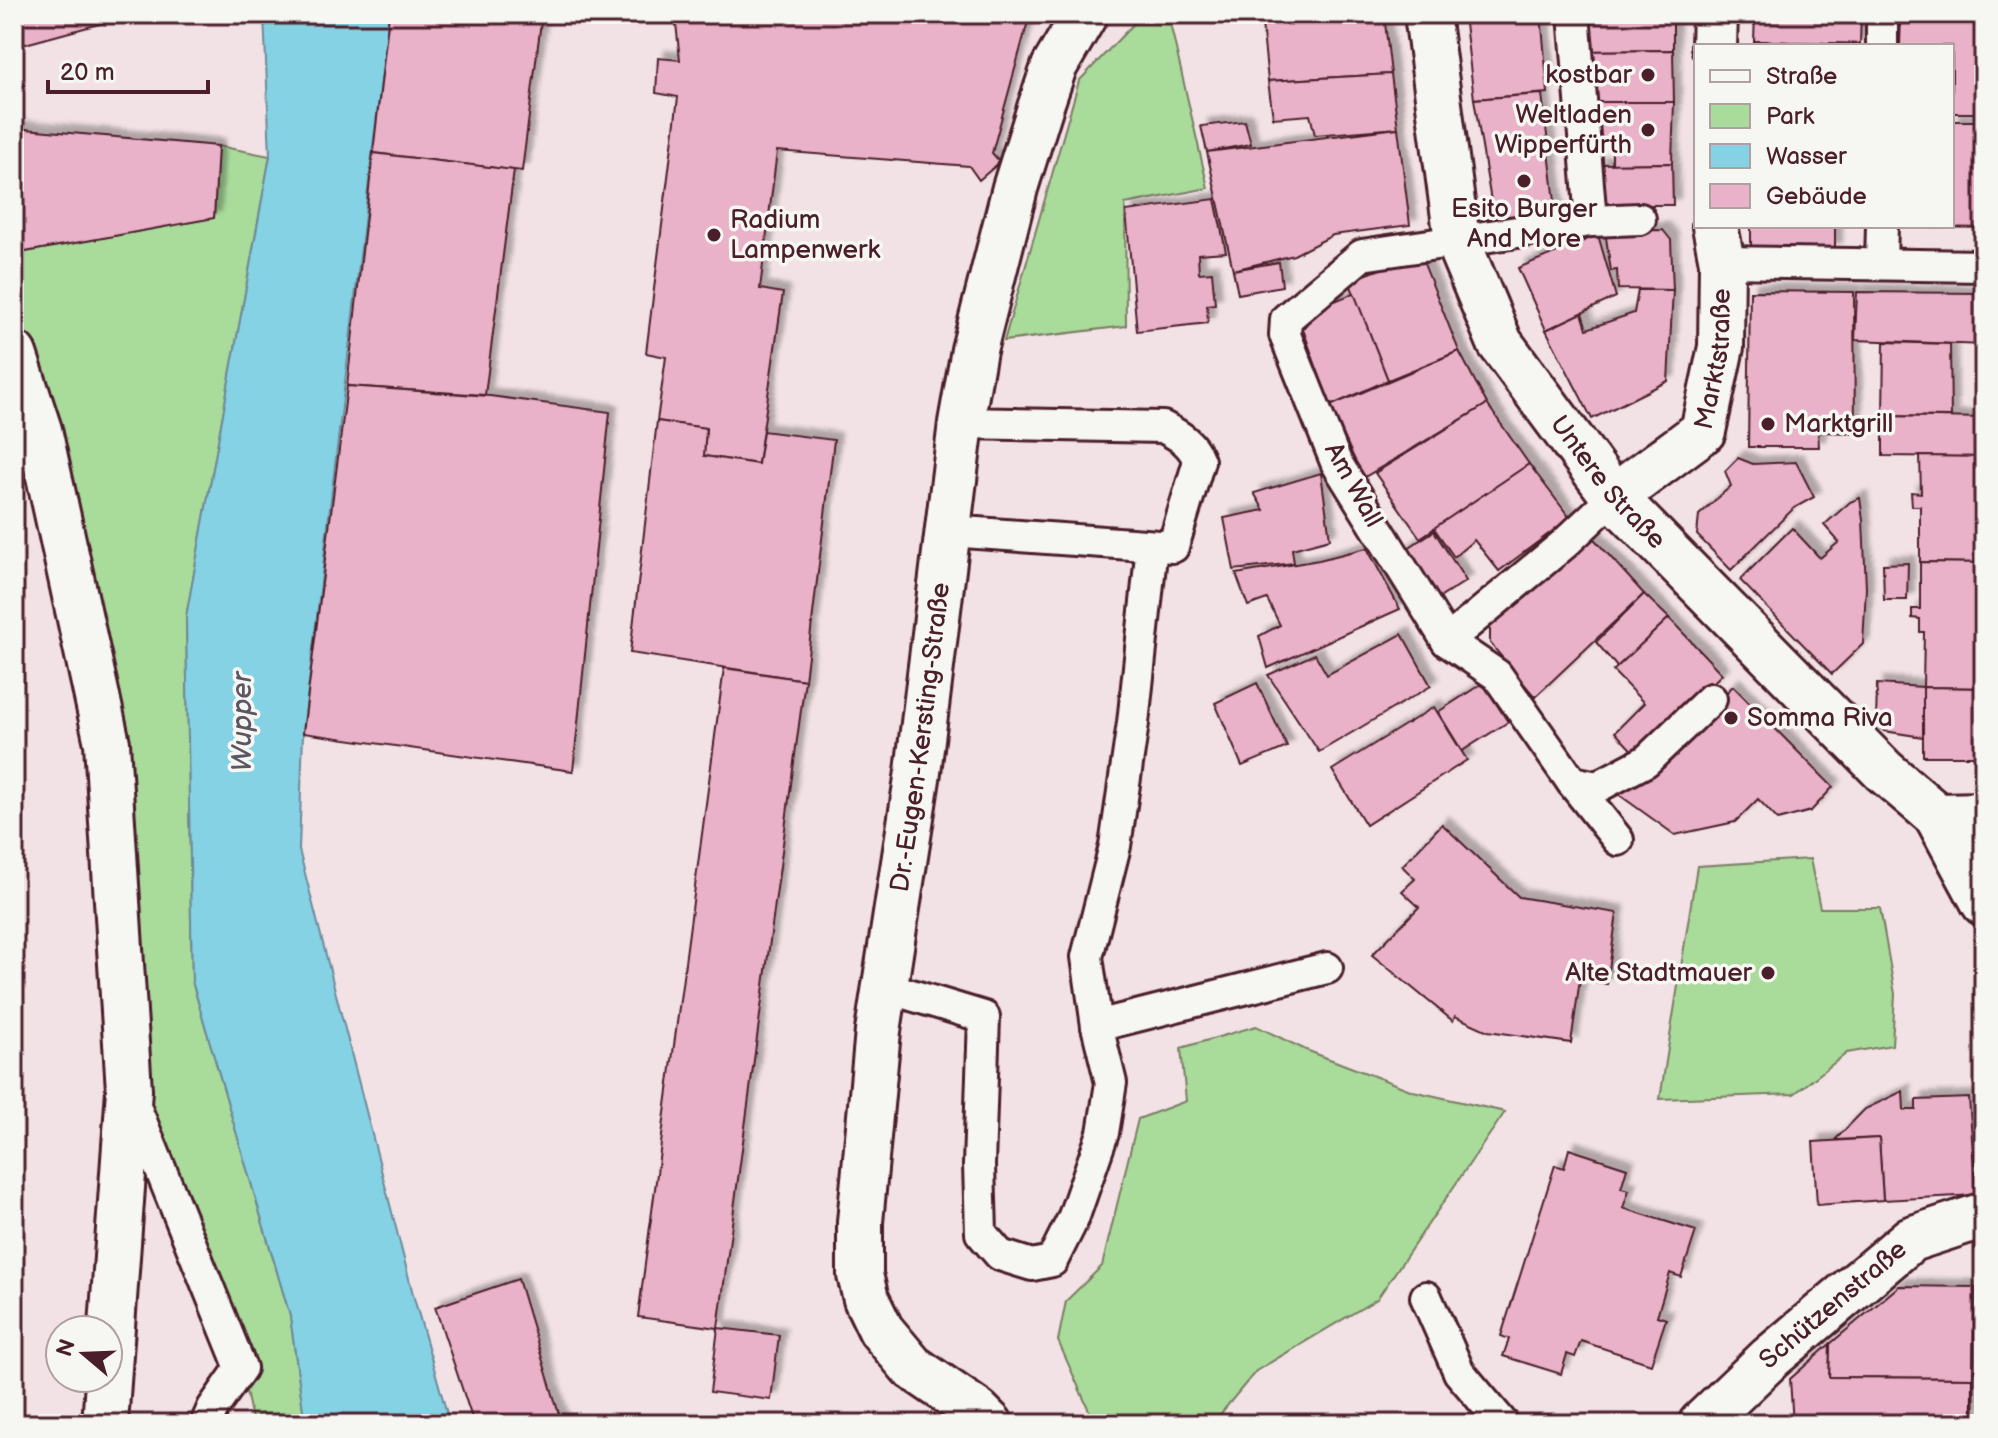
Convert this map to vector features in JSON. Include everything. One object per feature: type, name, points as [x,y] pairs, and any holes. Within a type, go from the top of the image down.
[{"type":"street","name":"Dr.-Eugen-Kersting-Straße","points":[[990,1424],[978,1412],[912,1367],[881,1330],[860,1275],[860,1222],[878,1031],[918,772],[961,423],[974,350],[1015,188],[1054,67],[1085,14]]},
{"type":"street","name":"Untere Straße","points":[[1427,14],[1457,240],[1500,343],[1614,497],[1884,771],[1937,816]]},
{"type":"street","points":[[1714,44],[1715,14]]},
{"type":"street","name":"Marktstraße","points":[[1614,497],[1703,431],[1721,347],[1718,244]]},
{"type":"street","points":[[14,354],[39,430],[107,743],[129,1090],[105,1424]]},
{"type":"street","points":[[1984,815],[1937,816],[1984,903]]},
{"type":"street","name":"Schützenstraße","points":[[1701,1424],[1770,1358],[1911,1239],[1984,1215]]},
{"type":"lane","points":[[1574,14],[1591,221]]},
{"type":"lane","points":[[1882,14],[1882,44]]},
{"type":"lane","points":[[1457,240],[1591,221],[1640,219]]},
{"type":"lane","points":[[1881,262],[1882,228]]},
{"type":"lane","name":"Am Wall","points":[[1457,240],[1362,255],[1286,319],[1285,335],[1336,462],[1447,641],[1497,675],[1572,782],[1618,840]]},
{"type":"lane","points":[[1718,244],[1881,262],[1984,266]]},
{"type":"lane","points":[[949,531],[1173,547],[1199,461],[1194,448],[1163,427],[961,423]]},
{"type":"lane","points":[[1447,641],[1564,544],[1614,497]]},
{"type":"lane","points":[[885,987],[984,1017],[979,1165],[981,1233],[1000,1255],[1032,1265],[1052,1261],[1073,1219],[1103,1133],[1111,1083],[1097,1026],[1087,957],[1115,846],[1135,709],[1152,546]]},
{"type":"lane","points":[[1572,782],[1597,787],[1646,761],[1711,699]]},
{"type":"lane","points":[[1097,1026],[1327,968]]},
{"type":"lane","points":[[129,1090],[241,1368],[213,1408],[206,1424]]},
{"type":"lane","points":[[1426,1297],[1459,1372],[1503,1424]]},
{"type":"green space","points":[[1168,14],[1208,188],[1125,204],[1126,326],[1004,341],[1079,81],[1140,17]]},
{"type":"green space","points":[[218,146],[270,156],[186,617],[192,981],[290,1316],[305,1424],[253,1424],[241,1368],[129,1090],[107,743],[39,430],[14,292],[14,254],[214,218]]},
{"type":"green space","points":[[1810,859],[1820,908],[1880,908],[1895,994],[1892,1045],[1847,1053],[1794,1094],[1660,1099],[1697,866]]},
{"type":"green space","points":[[1256,1026],[1306,1050],[1413,1091],[1505,1112],[1377,1299],[1256,1371],[1212,1424],[1095,1424],[1058,1341],[1066,1301],[1102,1266],[1138,1119],[1186,1101],[1181,1048]]},
{"type":"water","name":"Wupper","points":[[264,14],[389,14],[303,733],[299,850],[414,1298],[450,1424],[305,1424],[290,1316],[192,981],[186,617],[270,156]]},
{"type":"building","points":[[14,14],[136,14],[18,46]]},
{"type":"building","points":[[389,14],[542,14],[522,171],[373,153]]},
{"type":"building","name":"Radium Lampenwerk","points":[[675,14],[1030,14],[992,153],[1000,162],[979,180],[969,166],[777,151],[760,289],[783,293],[758,464],[704,456],[706,428],[657,421],[666,357],[646,353],[678,97],[656,93],[658,58],[680,60]]},
{"type":"building","points":[[1261,14],[1384,14],[1391,74],[1268,81]]},
{"type":"building","points":[[1541,14],[1548,93],[1474,99],[1464,15]]},
{"type":"building","points":[[1582,14],[1673,14],[1673,50],[1583,51]]},
{"type":"building","points":[[1755,14],[1861,14],[1860,44],[1754,41]]},
{"type":"building","points":[[1901,14],[1984,14],[1984,113],[1954,113],[1954,44],[1900,44]]},
{"type":"building","points":[[1754,41],[1860,44],[1754,44]]},
{"type":"building","points":[[1673,50],[1674,102],[1588,102],[1583,51]]},
{"type":"building","points":[[1391,74],[1398,128],[1315,135],[1310,115],[1273,118],[1268,81]]},
{"type":"building","points":[[1542,94],[1556,210],[1494,219],[1474,99]]},
{"type":"building","points":[[1588,102],[1674,102],[1672,163],[1612,164],[1612,138],[1591,142]]},
{"type":"building","points":[[1245,121],[1251,144],[1207,152],[1201,126]]},
{"type":"building","points":[[1954,121],[1984,121],[1984,228],[1954,227]]},
{"type":"building","points":[[14,128],[218,146],[214,218],[14,254]]},
{"type":"building","points":[[1398,128],[1410,225],[1333,235],[1294,255],[1233,270],[1207,152]]},
{"type":"building","points":[[373,153],[514,170],[485,395],[347,386]]},
{"type":"building","points":[[1672,163],[1673,205],[1600,205],[1598,164]]},
{"type":"building","points":[[1215,199],[1226,252],[1198,254],[1199,273],[1212,272],[1215,304],[1207,305],[1208,323],[1137,331],[1126,211]]},
{"type":"building","points":[[1751,228],[1835,228],[1835,249],[1751,249]]},
{"type":"building","points":[[1663,230],[1671,240],[1673,290],[1618,289],[1617,270],[1611,271],[1605,231]]},
{"type":"building","points":[[1598,235],[1616,297],[1546,330],[1518,268]]},
{"type":"building","points":[[1420,254],[1459,351],[1388,380],[1349,281]]},
{"type":"building","points":[[1279,262],[1282,286],[1238,294],[1233,270]]},
{"type":"building","points":[[1638,290],[1673,290],[1668,381],[1592,419],[1546,330],[1582,313],[1587,329],[1634,313]]},
{"type":"building","points":[[1750,291],[1854,292],[1855,433],[1818,432],[1819,447],[1748,447]]},
{"type":"building","points":[[1857,292],[1984,293],[1984,345],[1855,340]]},
{"type":"building","points":[[1354,293],[1388,380],[1330,406],[1303,329],[1318,308]]},
{"type":"building","points":[[1884,342],[1950,344],[1951,417],[1883,416]]},
{"type":"building","points":[[1459,351],[1487,404],[1363,478],[1330,406]]},
{"type":"building","points":[[347,386],[490,396],[610,412],[573,771],[303,733]]},
{"type":"building","points":[[1487,404],[1529,464],[1420,538],[1375,473]]},
{"type":"building","points":[[1883,416],[1984,418],[1984,457],[1883,456]]},
{"type":"building","points":[[657,421],[706,428],[704,456],[758,464],[763,431],[834,440],[805,680],[630,653]]},
{"type":"building","points":[[1920,456],[1984,457],[1984,563],[1920,562],[1920,506],[1912,506],[1911,492],[1921,493]]},
{"type":"building","points":[[1738,458],[1753,464],[1796,462],[1814,497],[1794,508],[1731,570],[1697,535],[1699,515],[1731,486],[1725,471]]},
{"type":"building","points":[[1529,464],[1570,518],[1499,571],[1474,540],[1454,557],[1434,528]]},
{"type":"building","points":[[1321,473],[1330,539],[1292,549],[1294,563],[1234,570],[1224,518],[1264,510],[1254,493]]},
{"type":"building","points":[[1860,498],[1866,588],[1863,644],[1832,674],[1740,580],[1792,528],[1820,558],[1839,542],[1824,525],[1850,502]]},
{"type":"building","points":[[1434,531],[1466,581],[1433,602],[1402,552]]},
{"type":"building","points":[[1587,531],[1644,594],[1535,697],[1490,643],[1490,617]]},
{"type":"building","points":[[1367,548],[1400,609],[1268,668],[1259,636],[1280,625],[1267,599],[1248,606],[1236,574],[1319,560]]},
{"type":"building","points":[[1920,562],[1984,563],[1984,688],[1923,687],[1924,632],[1920,632],[1920,619],[1912,618],[1912,609],[1920,609]]},
{"type":"building","points":[[1908,563],[1907,600],[1884,600],[1883,564]]},
{"type":"building","points":[[1644,594],[1669,618],[1617,667],[1596,642]]},
{"type":"building","points":[[1669,618],[1722,674],[1637,756],[1615,732],[1644,703],[1613,671]]},
{"type":"building","points":[[1402,634],[1431,686],[1319,752],[1268,675],[1315,654],[1327,675]]},
{"type":"building","points":[[724,668],[805,680],[718,1328],[638,1317]]},
{"type":"building","points":[[1257,683],[1287,747],[1242,766],[1215,703]]},
{"type":"building","points":[[1483,683],[1508,722],[1462,751],[1438,712]]},
{"type":"building","points":[[1877,684],[1923,687],[1923,737],[1884,731],[1876,723]]},
{"type":"building","points":[[1733,686],[1833,787],[1811,811],[1778,820],[1758,799],[1735,822],[1675,835],[1618,794],[1657,762]]},
{"type":"building","points":[[1923,687],[1984,688],[1984,756],[1923,756]]},
{"type":"building","points":[[1434,707],[1467,760],[1366,825],[1332,770]]},
{"type":"building","points":[[1442,824],[1519,897],[1617,913],[1607,984],[1580,979],[1571,1043],[1488,1031],[1455,1016],[1453,1021],[1372,955],[1419,907],[1402,891],[1415,879],[1402,866]]},
{"type":"building","points":[[1903,1091],[1904,1110],[1916,1110],[1916,1100],[1969,1098],[1976,1195],[1883,1200],[1879,1138],[1835,1140],[1865,1109]]},
{"type":"building","points":[[1879,1138],[1883,1200],[1817,1205],[1813,1142]]},
{"type":"building","points":[[1569,1149],[1627,1168],[1621,1188],[1629,1190],[1623,1208],[1696,1231],[1681,1277],[1670,1273],[1657,1316],[1666,1319],[1651,1364],[1581,1341],[1575,1357],[1567,1354],[1561,1374],[1503,1356],[1509,1339],[1501,1336],[1555,1165],[1564,1168]]},
{"type":"building","points":[[518,1279],[562,1424],[474,1424],[435,1307]]},
{"type":"building","points":[[1899,1286],[1975,1287],[1973,1378],[1829,1377],[1830,1344]]},
{"type":"building","points":[[718,1328],[779,1335],[771,1400],[710,1392]]},
{"type":"building","points":[[1830,1344],[1829,1377],[1973,1378],[1973,1424],[1793,1424],[1790,1379]]},
{"type":"place","name":"kostbar","points":[[1648,75]]},
{"type":"place","name":"Weltladen Wipperfürth","points":[[1648,130]]},
{"type":"place","name":"Esito Burger And More","points":[[1524,181]]},
{"type":"place","name":"Radium Lampenwerk","points":[[714,235]]},
{"type":"place","name":"Marktgrill","points":[[1768,424]]},
{"type":"place","name":"Somma Riva","points":[[1731,718]]},
{"type":"place","name":"Alte Stadtmauer","points":[[1768,973]]}]
